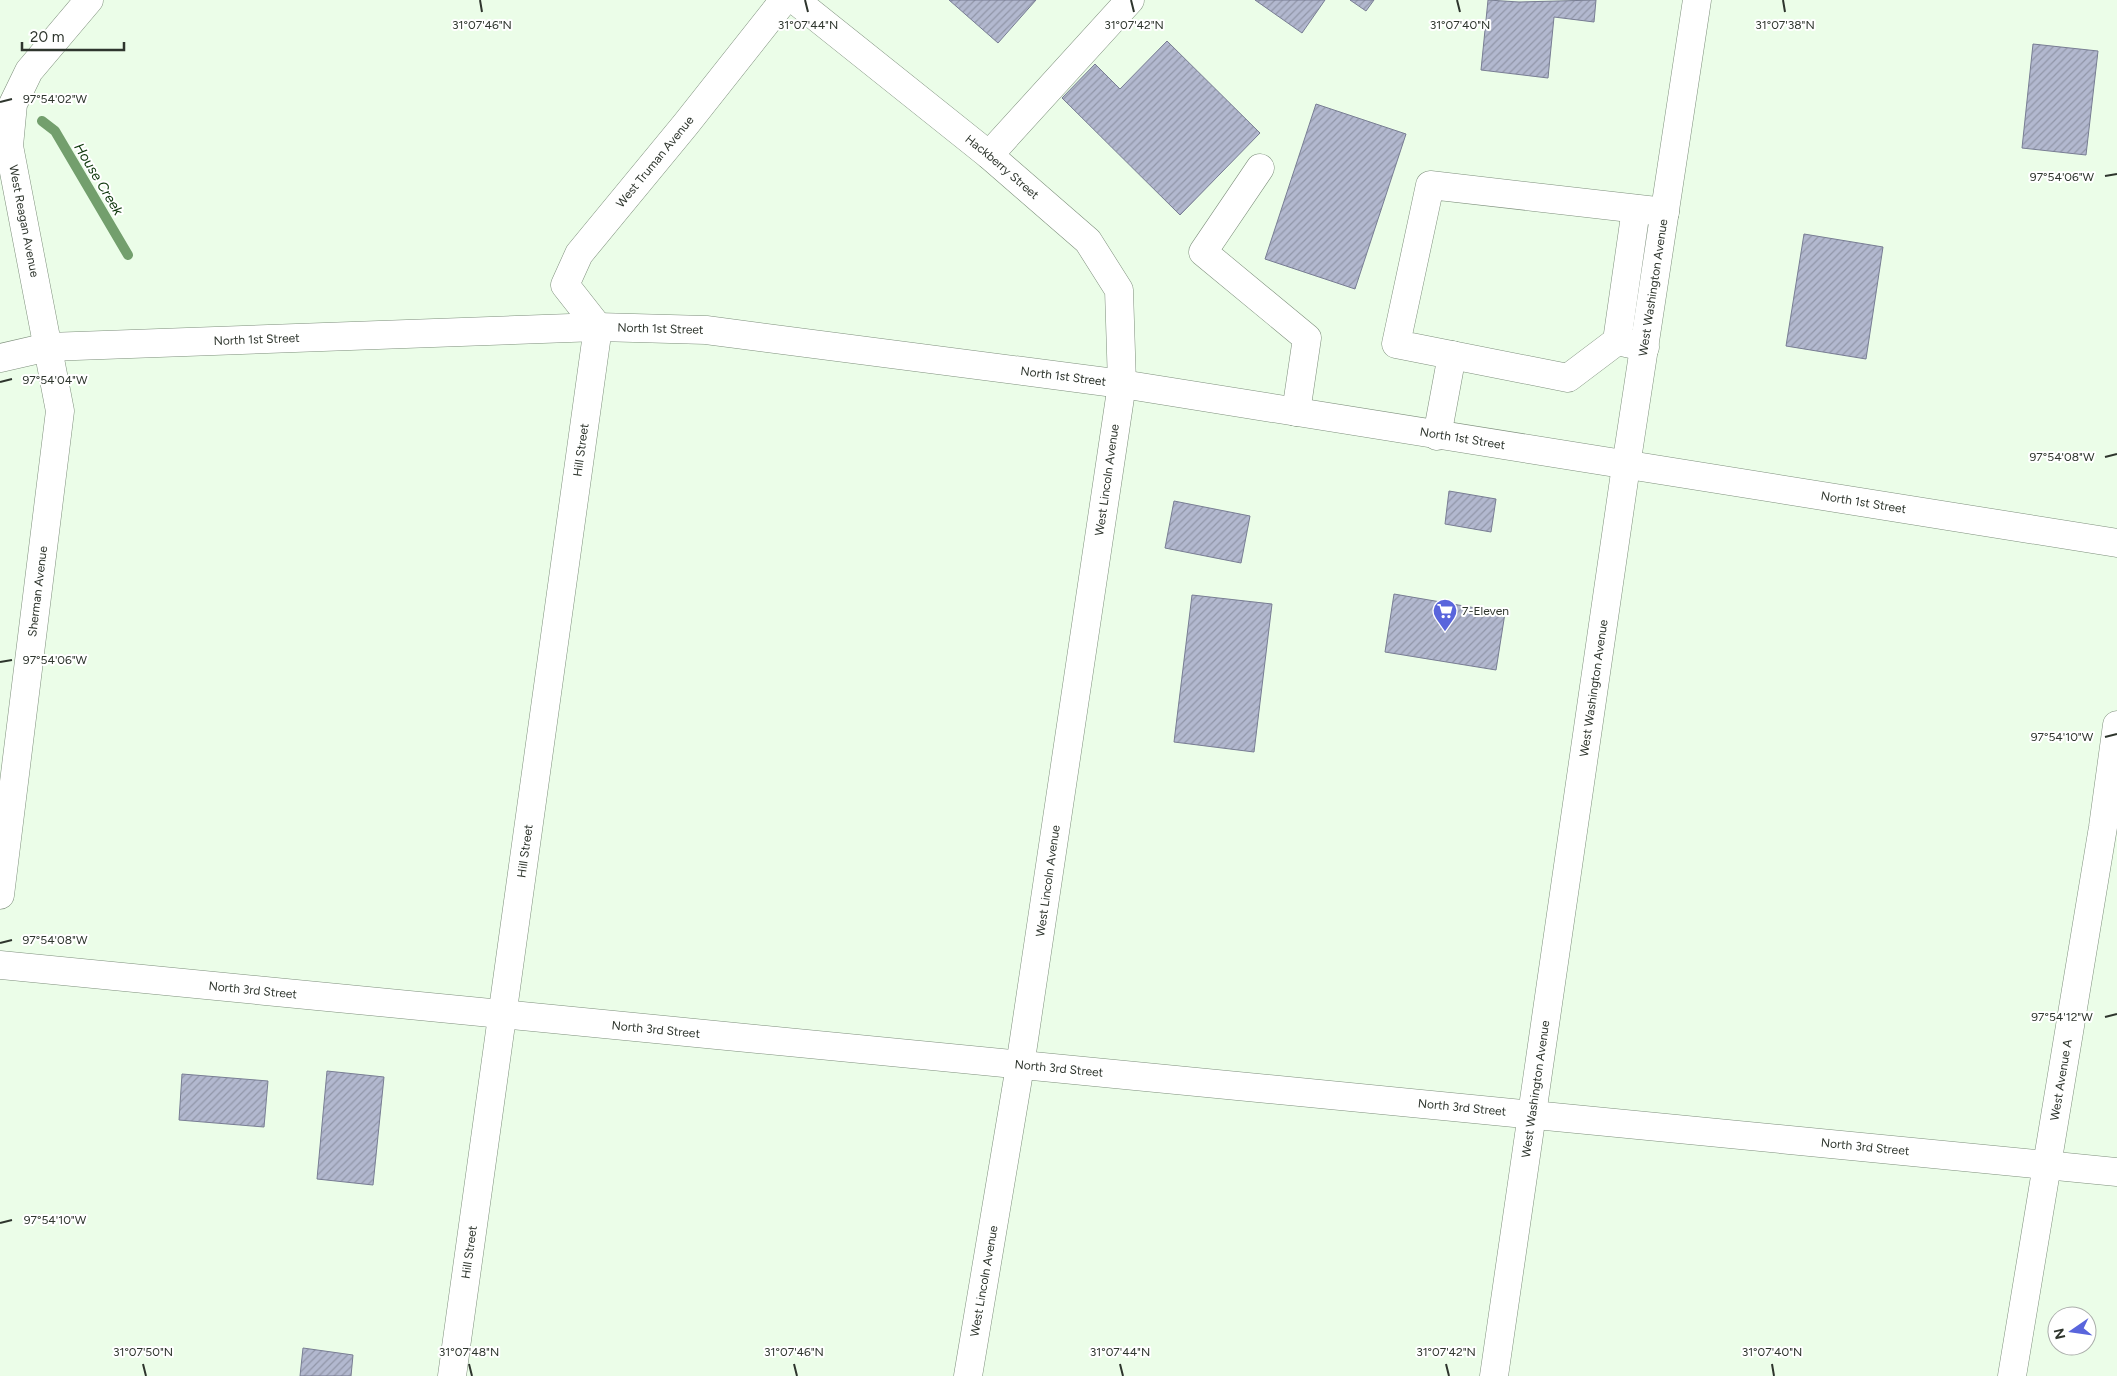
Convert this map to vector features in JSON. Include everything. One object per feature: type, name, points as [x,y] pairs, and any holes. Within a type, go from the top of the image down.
[{"type":"street","name":"West Reagan Avenue","points":[[48,347],[9,146],[13,104],[29,71],[89,0]]},
{"type":"street","name":"West Truman Avenue","points":[[598,327],[565,285],[580,254],[784,0]]},
{"type":"street","name":"Hackberry Street","points":[[795,0],[989,155],[1088,241],[1119,290],[1122,384]]},
{"type":"street","points":[[989,155],[1130,0]]},
{"type":"street","name":"West Washington Avenue","points":[[1494,1376],[1626,466],[1697,0]]},
{"type":"street","points":[[1260,168],[1203,252],[1306,338],[1296,412]]},
{"type":"street","points":[[1636,209],[1617,341],[1568,378],[1396,344],[1430,185],[1665,212]]},
{"type":"street","name":"North 1st Street","points":[[0,358],[48,347],[598,327],[706,330],[1122,384],[1437,436],[2117,542]]},
{"type":"street","name":"Hill Street","points":[[452,1376],[598,327]]},
{"type":"street","points":[[1617,341],[1645,347]]},
{"type":"street","name":"Sherman Avenue","points":[[0,895],[60,411],[48,347]]},
{"type":"street","points":[[1437,436],[1452,355]]},
{"type":"street","name":"West Lincoln Avenue","points":[[968,1376],[1020,1066],[1122,384]]},
{"type":"street","name":"West Avenue A","points":[[2012,1376],[2046,1165],[2110,828],[2117,725]]},
{"type":"street","name":"North 3rd Street","points":[[0,966],[1020,1066],[1533,1113],[2117,1172]]},
{"type":"building","points":[[949,0],[1036,0],[998,43]]},
{"type":"building","points":[[1255,0],[1325,0],[1302,33]]},
{"type":"building","points":[[1350,0],[1374,0],[1366,11]]},
{"type":"building","points":[[1488,0],[1519,2],[1596,0],[1594,22],[1554,17],[1548,78],[1481,70]]},
{"type":"building","points":[[1167,41],[1260,133],[1180,215],[1062,98],[1095,64],[1120,89]]},
{"type":"building","points":[[2033,44],[2098,51],[2086,155],[2022,148]]},
{"type":"building","points":[[1316,104],[1406,134],[1355,289],[1265,259]]},
{"type":"building","points":[[1804,234],[1883,247],[1866,359],[1786,346]]},
{"type":"building","points":[[1449,491],[1496,499],[1491,532],[1445,524]]},
{"type":"building","points":[[1174,501],[1250,516],[1241,563],[1165,548]]},
{"type":"building","name":"7-Eleven","points":[[1394,594],[1505,613],[1496,670],[1385,652]]},
{"type":"building","points":[[1192,595],[1272,604],[1254,752],[1174,742]]},
{"type":"building","points":[[327,1071],[384,1077],[373,1185],[317,1179]]},
{"type":"building","points":[[182,1074],[268,1081],[264,1127],[179,1120]]},
{"type":"building","points":[[303,1348],[353,1355],[351,1376],[300,1376]]},
{"type":"waterway","name":"House Creek","points":[[42,121],[55,131],[128,255]]},
{"type":"place","name":"7-Eleven","points":[[1445,632]]}]
